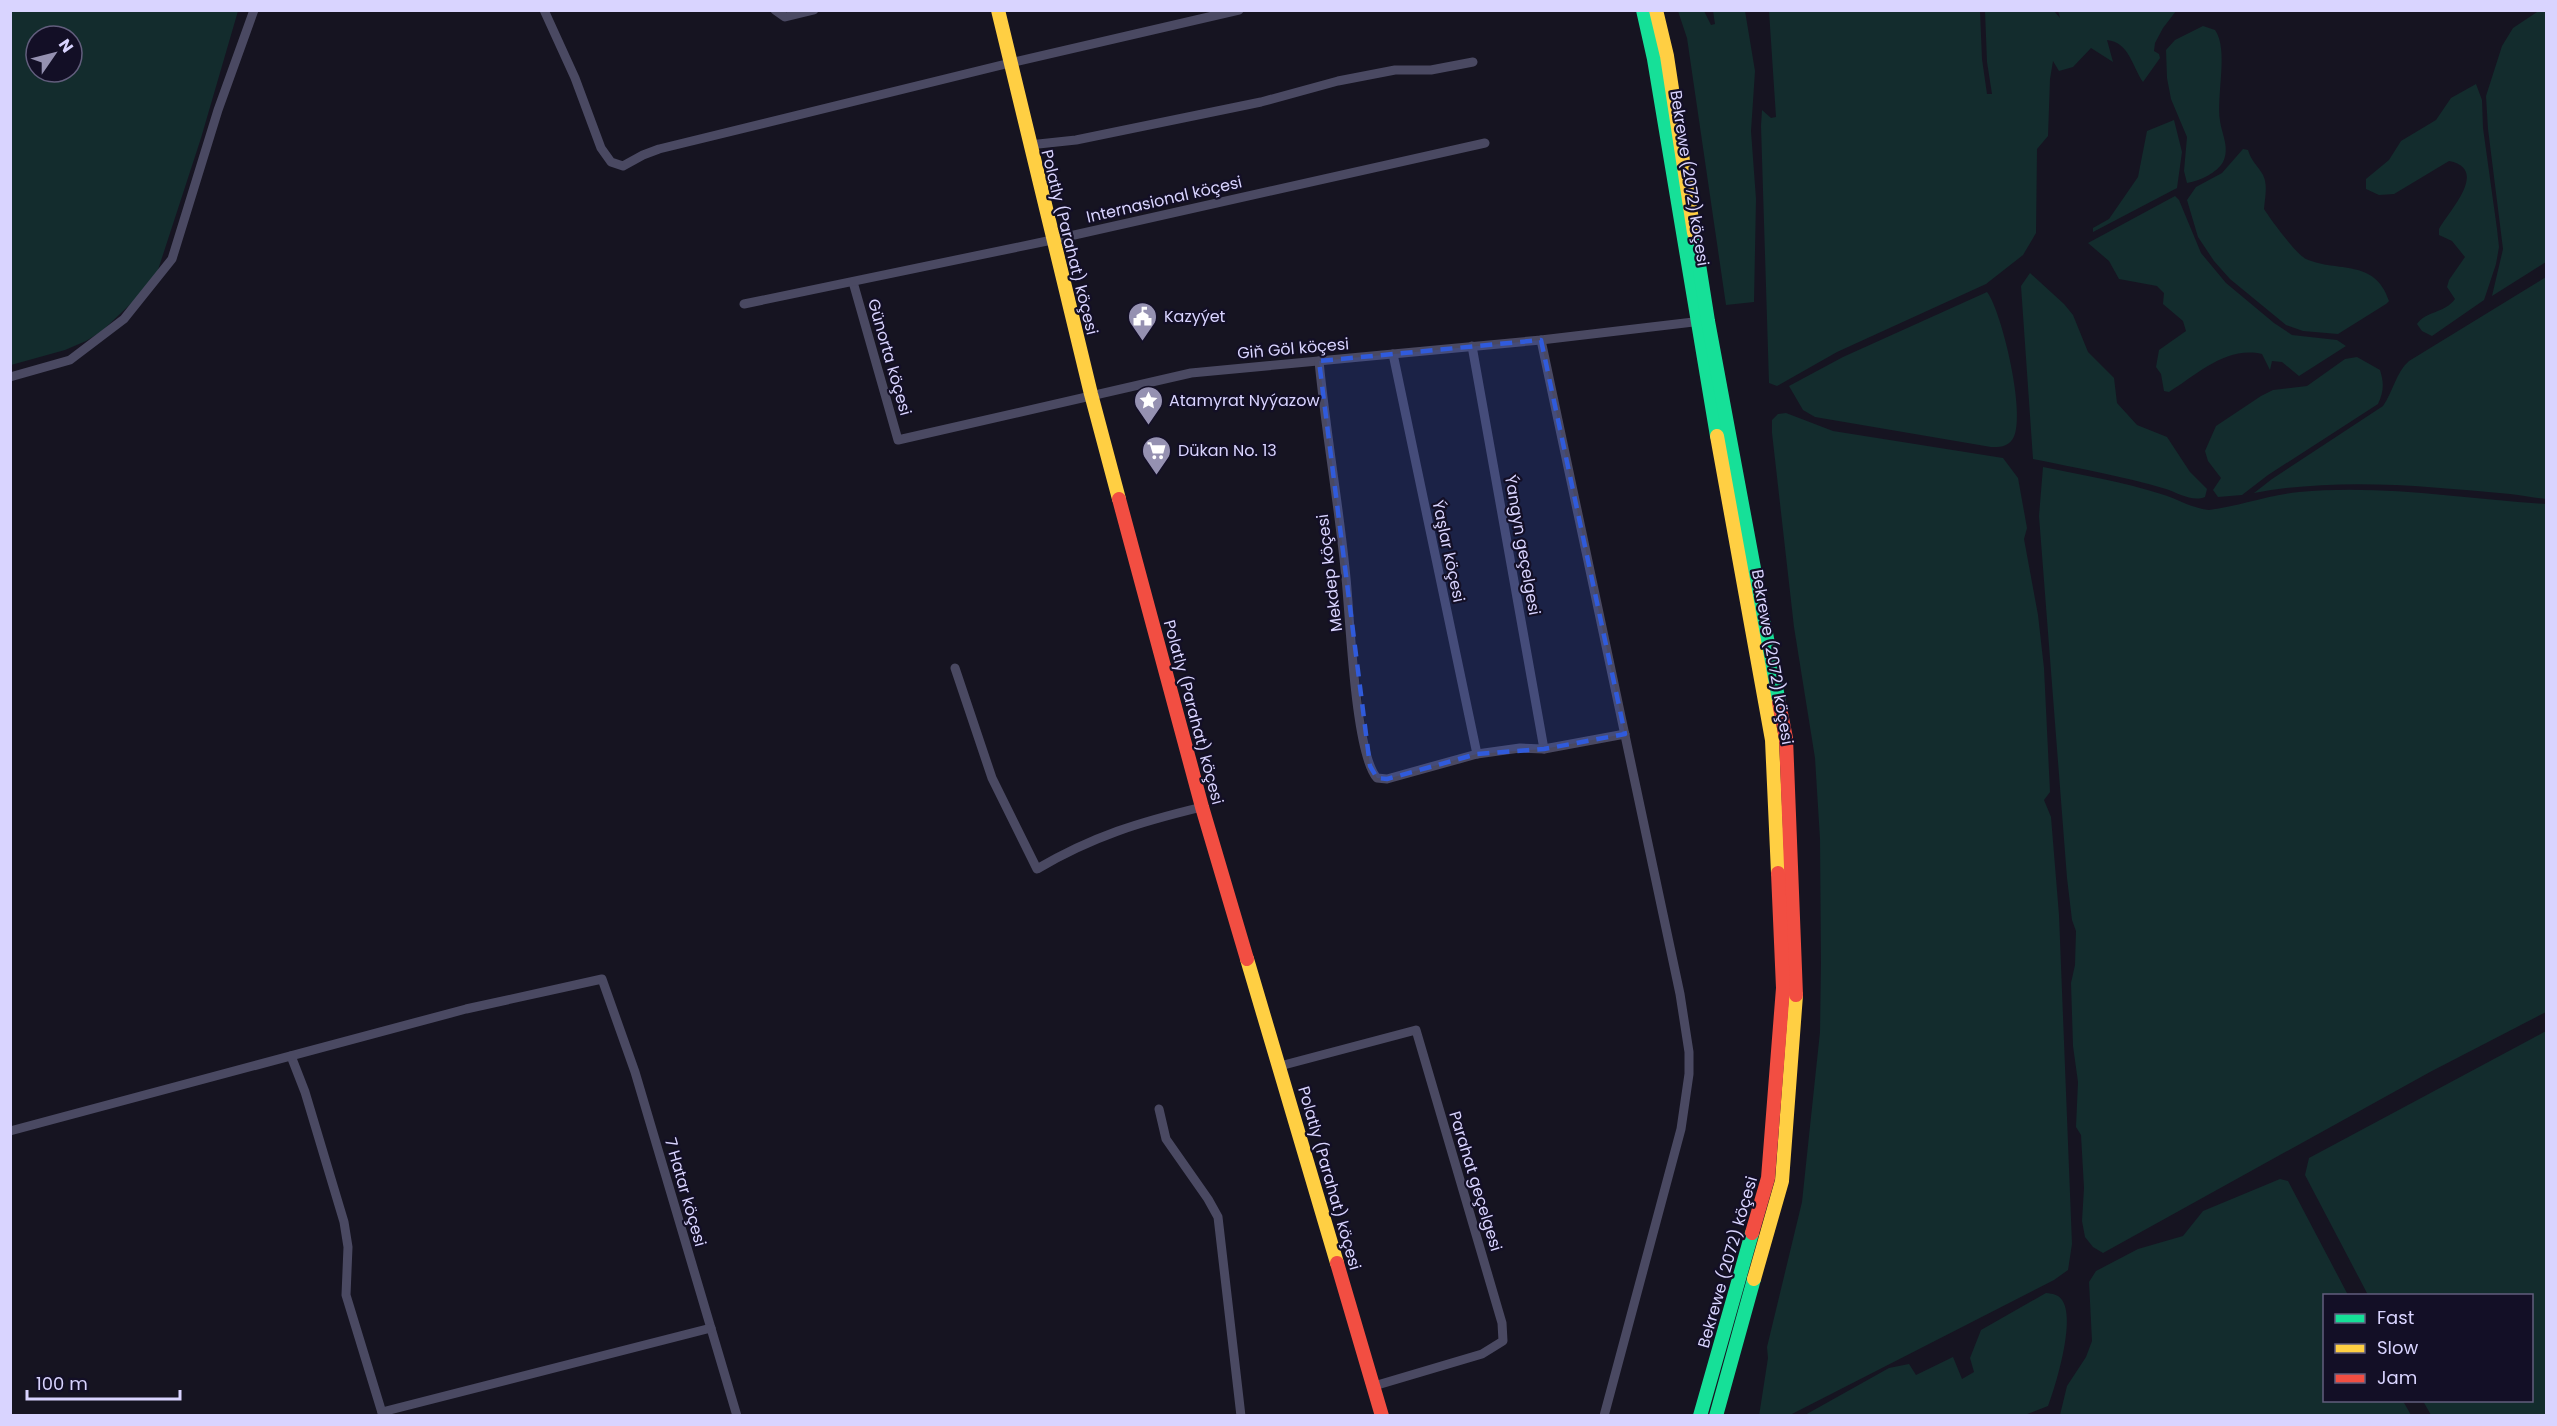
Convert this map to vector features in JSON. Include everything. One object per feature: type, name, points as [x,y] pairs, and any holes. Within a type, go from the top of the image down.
[{"type":"main road","name":"Polatly (Parahat) köçesi","points":[[998,10],[1091,394],[1203,807],[1383,1416]]},
{"type":"main road","name":"Bekrewe (2072) köçesi","points":[[1643,10],[1786,738],[1796,989],[1782,1181],[1716,1416]]},
{"type":"main road","name":"Bekrewe (2072) köçesi","points":[[1656,10],[1667,56],[1703,321],[1772,740],[1783,988],[1768,1178],[1700,1416]]},
{"type":"street","points":[[10,377],[70,360],[124,319],[172,259],[218,110],[254,10]]},
{"type":"street","points":[[544,10],[572,70],[601,148],[611,162],[623,166],[659,149],[1010,63],[1239,10]]},
{"type":"street","points":[[775,10],[785,17],[813,10]]},
{"type":"street","points":[[1029,145],[1076,140],[1261,102],[1338,81],[1395,70],[1431,70],[1473,62]]},
{"type":"street","name":"Internasional köçesi","points":[[744,304],[1052,240],[1485,143]]},
{"type":"street","name":"Günorta köçesi","points":[[853,282],[898,440]]},
{"type":"street","name":"Giň Göl köçesi","points":[[898,440],[1091,394],[1191,373],[1541,340],[1703,321]]},
{"type":"street","points":[[1541,340],[1680,994],[1689,1052],[1689,1074],[1676,1151],[1604,1416]]},
{"type":"street","name":"Ýangyn geçelgesi","points":[[1472,346],[1544,749]]},
{"type":"street","name":"Ýaşlar köçesi","points":[[1393,354],[1477,754]]},
{"type":"street","name":"Mekdep köçesi","points":[[1319,361],[1346,576],[1364,748],[1373,774],[1377,778],[1387,779],[1477,754]]},
{"type":"street","points":[[955,668],[992,778],[1037,869],[1066,851],[1124,828],[1203,807]]},
{"type":"street","points":[[1477,754],[1520,748],[1544,749],[1624,734]]},
{"type":"street","name":"7 Hatar köçesi","points":[[291,1056],[466,1009],[602,979],[635,1071],[737,1416]]},
{"type":"street","name":"Parahat geçelgesi","points":[[1280,1066],[1416,1030],[1502,1323],[1503,1341],[1482,1354],[1374,1386]]},
{"type":"street","points":[[10,1131],[291,1056],[305,1092],[344,1222],[348,1247],[346,1295],[383,1414],[711,1328]]},
{"type":"street","points":[[1159,1109],[1166,1139],[1218,1217],[1241,1416]]},
{"type":"highlighted area","points":[[1541,340],[1625,734],[1544,749],[1477,754],[1387,779],[1377,778],[1370,766],[1319,361]]},
{"type":"green space","points":[[2540,10],[2546,11],[2546,262],[2492,296],[2503,249],[2486,96],[2502,46],[2513,28]]},
{"type":"green space","points":[[11,11],[238,11],[201,138],[157,273],[141,294],[102,331],[65,350],[11,365]]},
{"type":"green space","points":[[1678,11],[1704,11],[1711,25],[1715,24],[1713,11],[1745,11],[1755,71],[1751,131],[1756,199],[1754,302],[1726,305],[1687,38]]},
{"type":"green space","points":[[1769,11],[1980,11],[1982,59],[1987,94],[1992,94],[1987,62],[1985,11],[2054,11],[2060,18],[2058,11],[2176,11],[2155,43],[2154,51],[2159,54],[2160,58],[2143,82],[2125,50],[2120,45],[2107,40],[2113,62],[2091,48],[2073,67],[2059,71],[2053,61],[2048,136],[2037,149],[2036,233],[2023,255],[1986,284],[1837,352],[1777,386],[1769,383],[1761,126],[1762,110],[1771,118],[1776,117]]},
{"type":"green space","points":[[2203,26],[2215,30],[2221,49],[2219,110],[2226,152],[2217,170],[2187,183],[2184,171],[2187,137],[2171,99],[2167,78],[2166,50],[2175,40]]},
{"type":"green space","points":[[2476,84],[2482,100],[2483,128],[2499,247],[2484,300],[2432,336],[2422,331],[2417,324],[2425,317],[2451,304],[2455,299],[2447,287],[2449,280],[2465,257],[2452,241],[2439,235],[2439,229],[2463,191],[2466,172],[2461,165],[2449,161],[2394,194],[2379,195],[2366,189],[2366,179],[2389,160],[2401,141],[2436,120],[2451,98]]},
{"type":"green space","points":[[2174,120],[2182,152],[2177,188],[2093,232],[2093,228],[2109,219],[2138,177],[2147,131]]},
{"type":"green space","points":[[2243,149],[2248,150],[2265,179],[2264,209],[2296,251],[2306,259],[2354,269],[2375,278],[2383,287],[2389,301],[2386,304],[2338,334],[2303,331],[2286,325],[2230,279],[2214,261],[2198,237],[2187,200],[2196,187],[2222,173]]},
{"type":"green space","points":[[2175,196],[2179,200],[2201,253],[2226,283],[2292,335],[2337,340],[2346,346],[2299,376],[2282,362],[2272,361],[2270,370],[2262,354],[2236,354],[2213,363],[2169,392],[2164,391],[2161,374],[2156,367],[2159,350],[2186,331],[2183,321],[2163,304],[2164,293],[2157,286],[2119,279],[2109,261],[2088,243]]},
{"type":"green space","points":[[2030,273],[2073,315],[2088,352],[2114,378],[2117,403],[2137,425],[2167,437],[2190,472],[2207,489],[2205,497],[2190,498],[2133,480],[2033,459],[2021,286]]},
{"type":"green space","points":[[2546,277],[2546,499],[2514,494],[2382,484],[2317,485],[2254,493],[2383,406],[2401,371],[2409,361]]},
{"type":"green space","points":[[1987,292],[2006,342],[2015,390],[2016,429],[2012,440],[2005,445],[1991,447],[1815,417],[1803,410],[1789,386],[1843,357]]},
{"type":"green space","points":[[2357,357],[2380,370],[2383,387],[2378,404],[2268,475],[2242,495],[2218,497],[2213,490],[2221,478],[2208,461],[2205,451],[2216,426],[2273,390],[2307,386],[2345,359]]},
{"type":"green space","points":[[1786,413],[1833,431],[2003,458],[2018,478],[2027,528],[2024,539],[2038,615],[2044,668],[2050,792],[2044,800],[2051,817],[2059,915],[2072,1244],[2068,1270],[2054,1280],[1790,1415],[1759,1416],[1768,1358],[1767,1347],[1802,1202],[1820,1032],[1820,839],[1815,758],[1794,627],[1772,433],[1772,420],[1778,414]]},
{"type":"green space","points":[[2043,467],[2132,486],[2209,510],[2287,493],[2330,490],[2392,491],[2546,504],[2546,1012],[2430,1072],[2103,1253],[2093,1247],[2085,1237],[2082,1221],[2084,1188],[2081,1135],[2076,1127],[2078,1082],[2073,1046],[2071,983],[2075,965],[2076,931],[2072,920],[2067,878],[2039,516]]},
{"type":"green space","points":[[2546,1031],[2546,1415],[2431,1415],[2424,1402],[2533,1402],[2533,1294],[2367,1294],[2305,1175],[2309,1158]]},
{"type":"green space","points":[[2280,1179],[2288,1181],[2347,1294],[2323,1294],[2323,1402],[2404,1402],[2411,1415],[2060,1415],[2067,1386],[2086,1357],[2092,1341],[2089,1282],[2096,1271],[2138,1249],[2183,1236],[2203,1211]]},
{"type":"green space","points":[[2046,1293],[2057,1295],[2062,1300],[2066,1309],[2067,1322],[2056,1383],[2048,1406],[2022,1416],[1805,1415],[1889,1368],[1909,1364],[1916,1375],[1953,1357],[1962,1379],[1974,1372],[1970,1358],[1981,1330]]},
{"type":"traffic: fast","points":[[1643,10],[1654,59],[1717,436]]},
{"type":"traffic: fast","points":[[1694,233],[1708,321],[1779,703]]},
{"type":"traffic: fast","points":[[1700,1416],[1752,1233]]},
{"type":"traffic: fast","points":[[1716,1416],[1754,1279]]},
{"type":"traffic: slow","points":[[998,10],[1091,394],[1119,499]]},
{"type":"traffic: slow","points":[[1656,10],[1667,56],[1694,233]]},
{"type":"traffic: slow","points":[[1717,436],[1772,740],[1778,873]]},
{"type":"traffic: slow","points":[[1247,959],[1337,1263]]},
{"type":"traffic: slow","points":[[1754,1279],[1782,1181],[1796,995]]},
{"type":"traffic: jam","points":[[1119,499],[1202,807],[1247,959]]},
{"type":"traffic: jam","points":[[1779,703],[1786,738],[1796,995]]},
{"type":"traffic: jam","points":[[1752,1233],[1768,1178],[1783,988],[1778,873]]},
{"type":"traffic: jam","points":[[1337,1263],[1382,1416]]},
{"type":"place","name":"Kazyýet","points":[[1143,342]]},
{"type":"place","name":"Atamyrat Nyýazow","points":[[1148,426]]},
{"type":"place","name":"Dükan No. 13","points":[[1157,476]]}]
